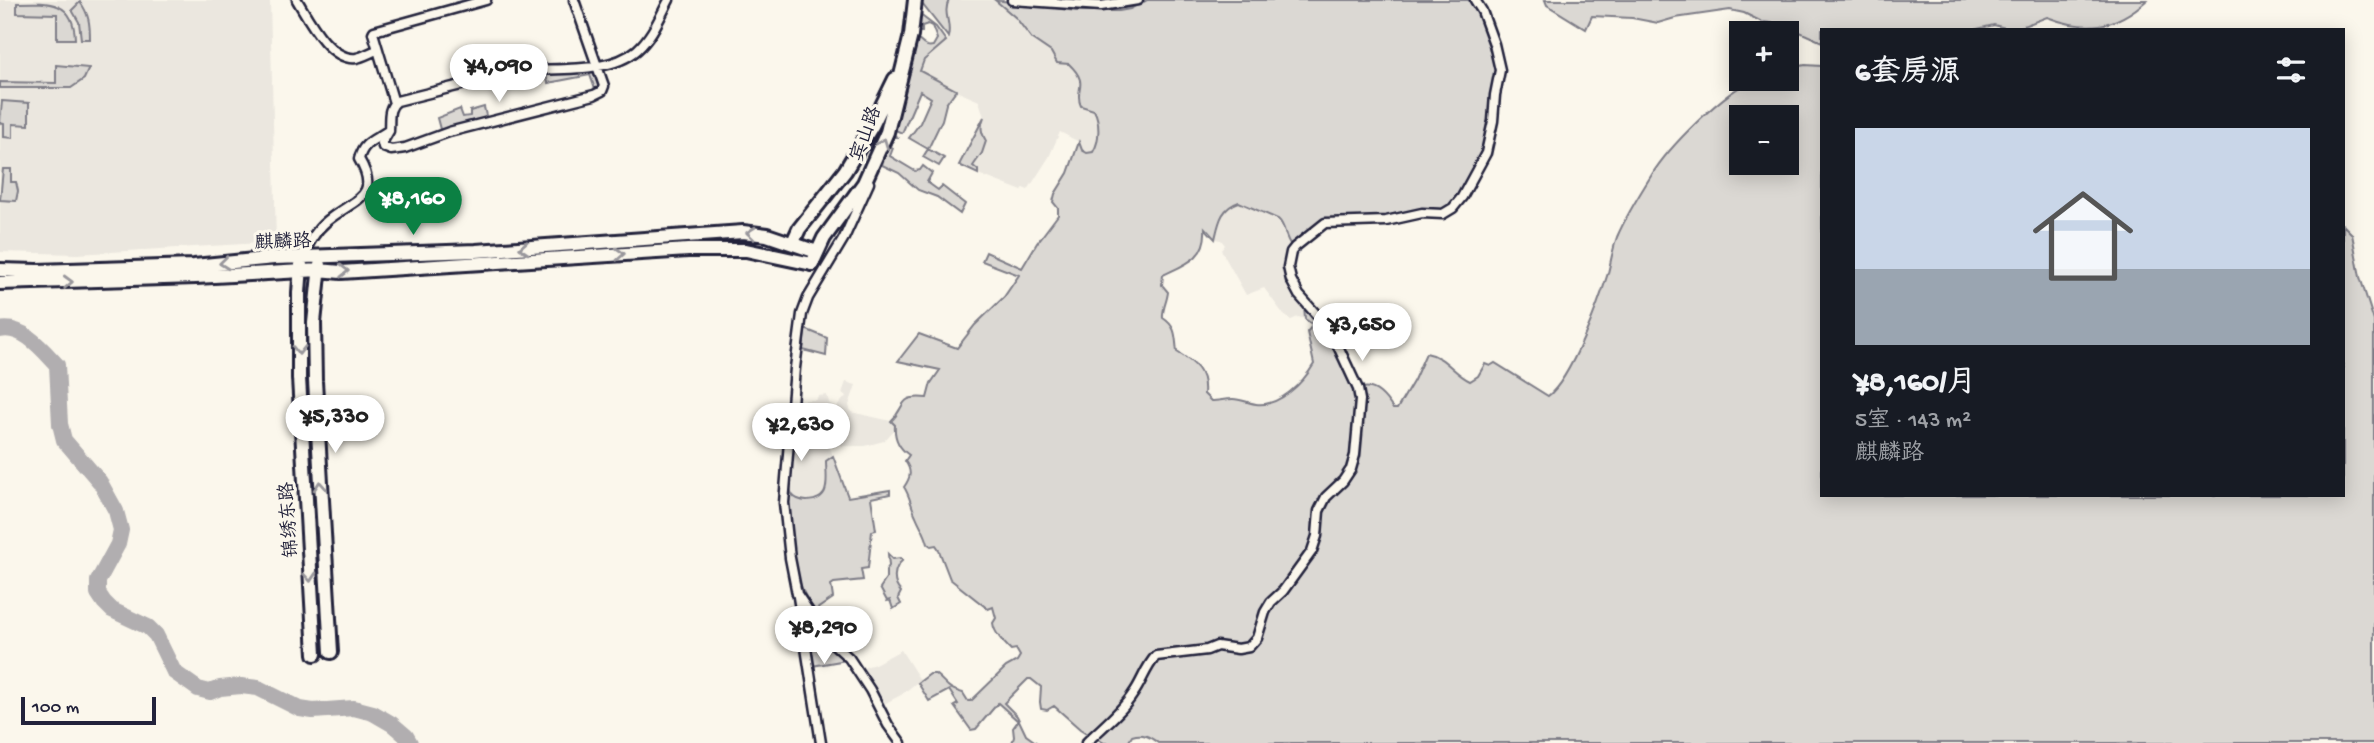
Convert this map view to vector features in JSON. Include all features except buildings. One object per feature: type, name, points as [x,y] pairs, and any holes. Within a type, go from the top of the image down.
[{"type":"main road","name":"宾山路","points":[[814,258],[824,238],[857,195],[890,125],[911,35],[913,0]]},
{"type":"main road","name":"宾山路","points":[[793,242],[799,229],[845,171],[891,89],[899,69],[913,0]]},
{"type":"main road","name":"麒麟路","points":[[0,283],[300,272],[320,264],[743,232],[793,242],[814,258]]},
{"type":"main road","name":"麒麟路","points":[[0,270],[181,267],[302,257],[341,272],[688,250],[746,250],[814,258]]},
{"type":"main road","name":"锦绣东路","points":[[302,257],[299,378],[301,440],[315,654]]},
{"type":"main road","name":"锦绣东路","points":[[320,264],[315,296],[315,381],[331,652]]},
{"type":"street","points":[[297,0],[315,31],[338,52],[354,58],[377,50]]},
{"type":"street","points":[[486,0],[374,31],[377,50],[394,103],[383,147],[391,150],[405,148],[449,132],[594,95],[604,88],[574,0]]},
{"type":"street","points":[[394,103],[517,71],[536,68],[561,70],[620,60],[638,50],[651,34],[669,0]]},
{"type":"street","points":[[1012,0],[1101,6],[1138,0]]},
{"type":"street","points":[[1086,743],[1122,709],[1139,685],[1147,665],[1156,656],[1208,650],[1217,646],[1238,649],[1249,647],[1257,638],[1265,612],[1312,551],[1317,536],[1319,511],[1326,497],[1347,475],[1355,455],[1360,400],[1331,331],[1308,307],[1291,280],[1288,267],[1291,251],[1318,226],[1325,223],[1386,221],[1422,213],[1437,215],[1449,211],[1457,204],[1486,153],[1500,70],[1494,44],[1475,0]]},
{"type":"street","points":[[302,257],[317,230],[363,194],[369,177],[359,159],[361,150],[367,143],[389,130]]},
{"type":"street","points":[[821,743],[790,558],[784,503],[799,331],[808,298],[858,209],[869,184],[870,172]]},
{"type":"street","points":[[797,594],[826,637],[849,657],[888,726],[901,743]]},
{"type":"shaded area","points":[[0,0],[270,0],[276,242],[77,254],[0,252]]},
{"type":"shaded area","points":[[919,0],[949,0],[946,10],[948,37]]},
{"type":"shaded area","points":[[949,0],[995,0],[1016,18],[1032,39],[1076,70],[1081,80],[1078,100],[1094,110],[1098,118],[1097,145],[1093,152],[1087,154],[1079,142],[1060,132],[1049,157],[1028,190],[1023,188],[1022,191],[978,174],[978,170],[972,166],[977,159],[984,117],[979,101],[920,71],[924,60],[946,41],[950,33],[945,10]]},
{"type":"shaded area","points":[[995,0],[1076,11],[1119,11],[1130,9],[1147,0],[1472,0],[1479,10],[1498,67],[1484,153],[1456,202],[1439,213],[1402,215],[1313,228],[1291,245],[1278,219],[1239,202],[1225,212],[1215,239],[1205,228],[1205,238],[1199,253],[1187,263],[1163,275],[1162,285],[1168,292],[1163,318],[1173,329],[1177,352],[1198,368],[1203,379],[1204,394],[1211,401],[1233,399],[1265,404],[1282,398],[1304,379],[1314,364],[1307,332],[1313,325],[1305,319],[1304,304],[1329,332],[1356,390],[1356,430],[1349,468],[1325,496],[1311,550],[1282,590],[1256,637],[1248,645],[1155,654],[1131,695],[1091,736],[1054,706],[1047,710],[1041,709],[1041,687],[1028,679],[1004,703],[1017,716],[1026,735],[1037,743],[1012,743],[1013,728],[1018,721],[998,703],[976,729],[971,730],[954,706],[958,704],[949,690],[929,701],[918,683],[930,674],[935,674],[971,701],[1020,656],[1016,649],[1011,650],[1008,647],[995,630],[993,607],[988,609],[950,579],[938,548],[928,544],[904,487],[910,474],[905,461],[909,455],[898,442],[895,425],[891,421],[907,400],[927,398],[931,383],[940,370],[898,361],[919,334],[957,348],[975,325],[1004,297],[1019,275],[982,261],[986,252],[1022,268],[1058,215],[1058,208],[1053,202],[1055,194],[1068,173],[1079,142],[1082,150],[1087,153],[1093,152],[1097,142],[1096,115],[1094,110],[1081,106],[1080,82],[1076,71],[1069,64],[1057,63],[1051,52],[1032,39],[1016,18]]},
{"type":"shaded area","points":[[1545,0],[2147,0],[2123,17],[2100,25],[2075,25],[2047,17],[2018,28],[1994,25],[1981,28],[1820,28],[1820,41],[1799,32],[1799,21],[1760,21],[1730,10],[1658,23],[1632,18],[1592,16],[1586,29],[1547,5]]},
{"type":"shaded area","points":[[80,2],[88,19],[90,39],[81,39],[79,22],[72,10]]},
{"type":"shaded area","points":[[17,3],[49,4],[64,10],[70,17],[75,39],[57,39],[57,14],[17,13]]},
{"type":"shaded area","points":[[919,14],[936,27],[946,41],[924,60],[920,71],[956,90],[946,104],[942,120],[928,149],[909,138],[920,123],[931,98],[920,91],[902,133],[893,129],[916,38],[924,45],[930,46],[933,46],[937,39],[932,26],[928,24],[922,26],[922,32],[914,32]]},
{"type":"shaded area","points":[[56,65],[89,68],[84,79],[71,88],[0,88],[0,82],[56,83]]},
{"type":"shaded area","points":[[1799,66],[1820,66],[1820,497],[2345,497],[2345,227],[2352,234],[2360,277],[2374,321],[2374,743],[1158,743],[1139,735],[1132,736],[1128,743],[1104,743],[1095,737],[1157,658],[1216,648],[1249,648],[1266,614],[1314,553],[1318,522],[1327,498],[1352,470],[1362,388],[1376,390],[1393,409],[1397,409],[1426,353],[1444,361],[1470,381],[1478,376],[1485,364],[1490,366],[1495,363],[1548,396],[1557,387],[1575,357],[1591,320],[1604,286],[1617,237],[1633,206],[1659,164],[1698,121],[1735,91],[1799,91]]},
{"type":"shaded area","points":[[595,70],[602,88],[596,92],[590,75],[548,83],[545,71],[565,74]]},
{"type":"shaded area","points":[[2,101],[29,103],[29,125],[13,124],[13,138],[4,137],[4,124],[0,123]]},
{"type":"shaded area","points":[[484,107],[487,120],[441,133],[437,118],[460,109],[463,117],[470,116],[470,111]]},
{"type":"shaded area","points":[[984,117],[982,129],[986,141],[973,166],[978,170],[978,174],[959,165]]},
{"type":"shaded area","points":[[890,136],[897,137],[894,137],[890,156],[915,171],[923,166],[932,173],[927,182],[938,190],[942,186],[965,204],[960,214],[937,197],[918,190],[899,173],[882,165]]},
{"type":"shaded area","points":[[928,149],[944,158],[939,166],[923,157]]},
{"type":"shaded area","points":[[3,169],[11,169],[11,182],[16,182],[18,191],[16,201],[0,200]]},
{"type":"shaded area","points":[[1239,202],[1278,219],[1283,224],[1286,239],[1291,245],[1286,260],[1304,304],[1305,319],[1298,317],[1291,320],[1284,315],[1264,288],[1246,295],[1221,250],[1225,245],[1221,240],[1215,239],[1224,211],[1229,205]]},
{"type":"shaded area","points":[[805,329],[827,338],[826,356],[803,350]]},
{"type":"shaded area","points":[[846,382],[856,385],[849,405],[851,412],[891,421],[896,428],[884,441],[865,446],[842,446],[838,442],[831,442],[829,446],[833,456],[826,462],[825,493],[811,501],[796,497],[790,492],[799,399],[805,404],[805,400],[816,400],[818,396],[827,395],[829,403],[836,408],[846,396],[842,393]]},
{"type":"shaded area","points":[[833,456],[848,497],[890,490],[890,494],[871,498],[876,530],[872,531],[868,568],[861,569],[863,580],[834,583],[831,585],[833,598],[814,611],[797,575],[792,547],[789,515],[790,486],[791,475],[790,488],[794,496],[803,501],[819,498],[826,488],[826,461]]},
{"type":"shaded area","points":[[888,554],[893,559],[903,560],[897,567],[895,576],[901,592],[898,598],[901,604],[893,609],[890,600],[887,601],[880,588],[886,579]]},
{"type":"shaded area","points":[[805,611],[846,660],[812,666]]},
{"type":"shaded area","points":[[901,650],[920,680],[901,695],[880,706],[863,670]]},
{"type":"waterway","points":[[0,330],[8,329],[24,335],[57,365],[60,424],[64,440],[100,482],[116,511],[121,530],[118,544],[98,581],[98,593],[104,602],[112,610],[148,627],[156,635],[174,672],[198,689],[210,692],[241,686],[258,688],[300,709],[313,711],[354,708],[373,713],[392,724],[410,743]]}]
